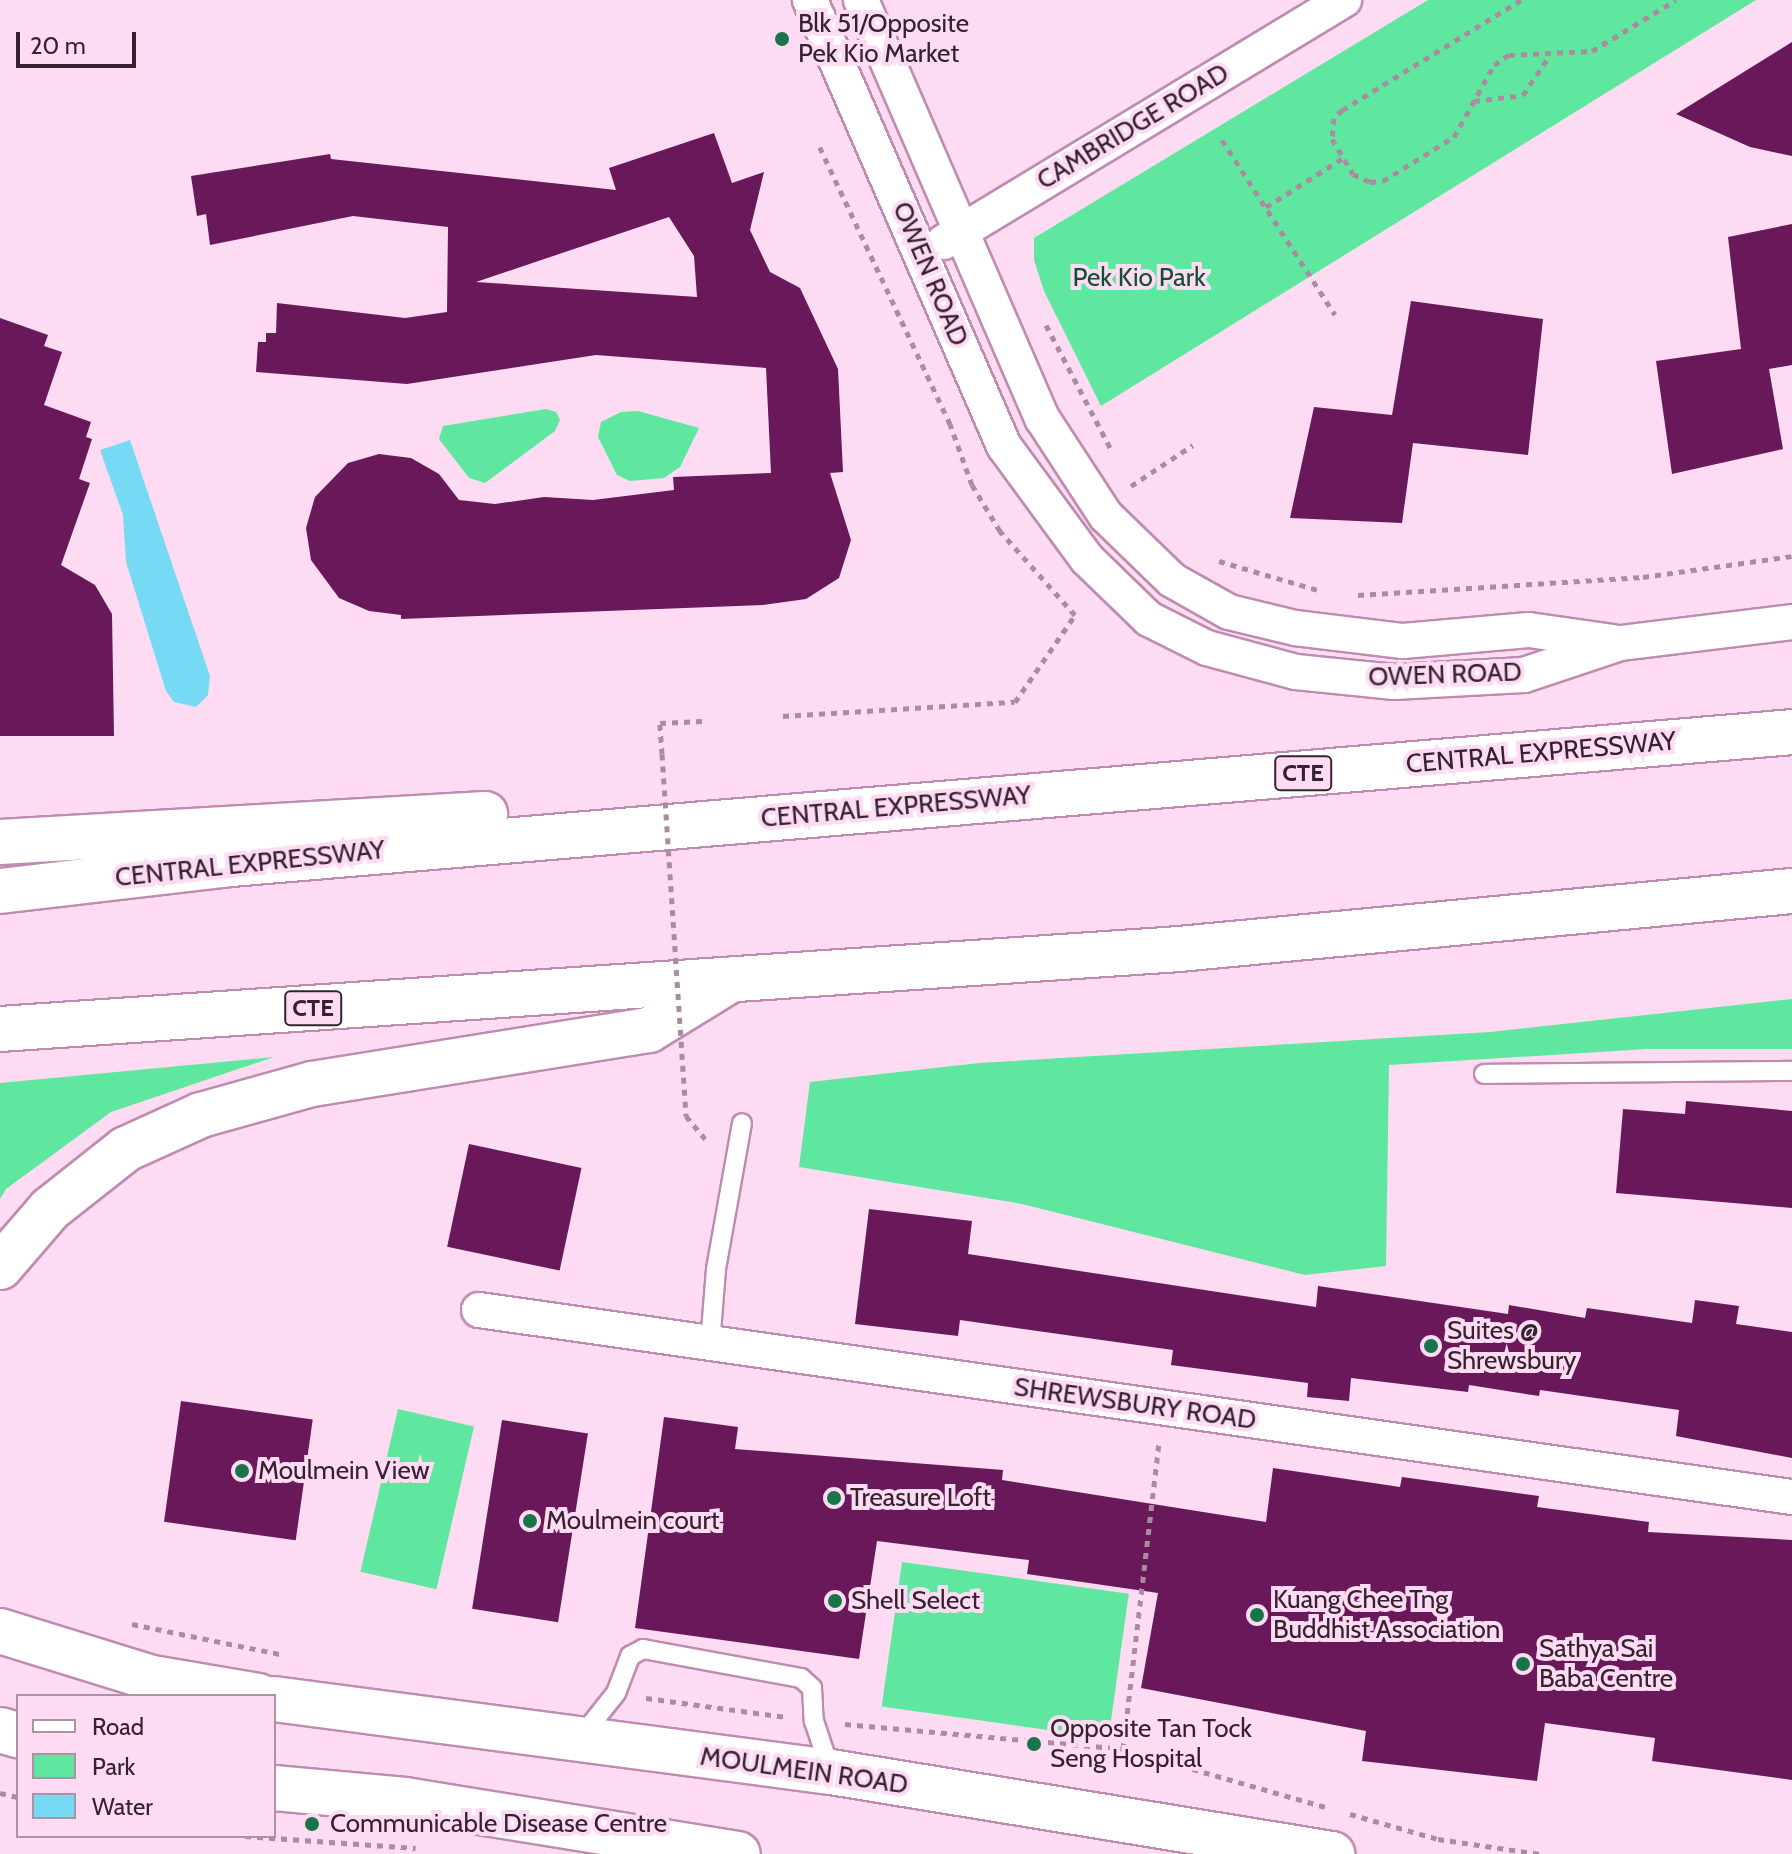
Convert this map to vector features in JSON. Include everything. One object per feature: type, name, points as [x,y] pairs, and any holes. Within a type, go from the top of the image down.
[{"type":"main road","name":"CENTRAL EXPRESSWAY","points":[[0,891],[573,834],[1792,732]]},
{"type":"main road","points":[[0,842],[505,813],[573,834]]},
{"type":"main road","name":"CTE","points":[[0,1029],[1179,949],[1792,891]]},
{"type":"main road","points":[[0,1267],[50,1209],[126,1149],[201,1115],[312,1084],[649,1030],[729,980]]},
{"type":"main road","points":[[0,1631],[152,1678],[246,1694]]},
{"type":"main road","name":"MOULMEIN ROAD","points":[[276,1699],[577,1743],[831,1772],[1332,1854]]},
{"type":"main road","points":[[276,1788],[405,1800],[612,1844],[738,1854]]},
{"type":"street","name":"OWEN ROAD","points":[[810,0],[1004,446],[1087,559],[1149,619],[1207,648],[1296,672],[1394,682],[1524,675],[1621,643]]},
{"type":"street","name":"OWEN ROAD","points":[[861,0],[1042,418],[1106,516],[1172,580],[1229,612],[1295,628],[1403,641],[1529,630],[1621,643]]},
{"type":"street","name":"CAMBRIDGE ROAD","points":[[923,255],[1344,0]]},
{"type":"street","points":[[1621,643],[1792,622]]},
{"type":"street","name":"SHREWSBURY ROAD","points":[[479,1310],[1163,1411],[1792,1497]]},
{"type":"lane","points":[[1484,1074],[1792,1071]]},
{"type":"lane","points":[[710,1344],[716,1269],[742,1123]]},
{"type":"lane","points":[[577,1743],[616,1693],[630,1656],[643,1649],[801,1678],[812,1688],[814,1721],[831,1772]]},
{"type":"path","points":[[1521,0],[1342,110],[1330,130],[1343,158],[1360,180],[1383,181],[1454,137],[1494,65],[1509,55],[1592,51],[1676,0]]},
{"type":"path","points":[[1474,101],[1523,95],[1550,54]]},
{"type":"path","points":[[1222,140],[1335,315]]},
{"type":"path","points":[[783,716],[1015,702],[1075,615],[1000,531],[972,485],[950,424],[819,146]]},
{"type":"path","points":[[1266,207],[1343,158]]},
{"type":"path","points":[[1038,310],[1116,459]]},
{"type":"path","points":[[1130,486],[1193,445]]},
{"type":"path","points":[[1123,473],[1139,496]]},
{"type":"path","points":[[1206,554],[1325,592]]},
{"type":"path","points":[[1356,595],[1643,577],[1792,556]]},
{"type":"path","points":[[686,1116],[660,723],[702,721]]},
{"type":"path","points":[[1123,1749],[1163,1411]]},
{"type":"path","points":[[127,1623],[298,1658]]},
{"type":"path","points":[[616,1693],[814,1721],[1123,1749],[1438,1839],[1540,1854]]},
{"type":"path","points":[[273,1838],[427,1849]]},
{"type":"green space","name":"Pek Kio Park","points":[[1428,0],[1756,0],[1101,406],[1044,291],[1034,260],[1034,238]]},
{"type":"green space","points":[[546,409],[556,412],[560,420],[555,431],[485,483],[469,478],[439,439],[443,426]]},
{"type":"green space","points":[[638,411],[699,428],[680,467],[664,478],[630,481],[617,475],[598,437],[601,422],[621,412]]},
{"type":"green space","points":[[1792,999],[1792,1049],[1647,1049],[1389,1065],[1386,1266],[1305,1275],[1022,1204],[799,1167],[810,1082],[979,1063],[1490,1032]]},
{"type":"green space","points":[[274,1057],[111,1112],[6,1189],[0,1199],[0,1083]]},
{"type":"green space","points":[[398,1409],[474,1427],[436,1589],[360,1572]]},
{"type":"green space","points":[[902,1562],[1129,1594],[1108,1738],[882,1707]]},
{"type":"water","points":[[130,440],[210,676],[208,695],[196,707],[174,702],[166,691],[126,562],[123,515],[100,450]]},
{"type":"building","points":[[1792,42],[1792,156],[1750,147],[1676,114]]},
{"type":"building","points":[[714,133],[732,183],[764,172],[750,230],[770,272],[800,288],[838,369],[843,472],[830,473],[851,540],[839,578],[806,599],[763,605],[401,619],[401,615],[369,611],[339,598],[311,560],[306,528],[315,497],[348,463],[379,454],[411,458],[439,474],[459,500],[495,504],[544,497],[593,500],[674,490],[673,477],[771,473],[766,368],[596,355],[407,384],[256,372],[258,342],[266,342],[266,333],[276,333],[277,303],[405,318],[447,312],[448,227],[353,216],[210,245],[206,214],[197,216],[191,176],[330,154],[331,159],[616,190],[609,168]],"holes":[[[669,217],[694,256],[697,297],[476,282]]]},
{"type":"building","points":[[1792,224],[1792,365],[1769,369],[1783,449],[1672,474],[1656,361],[1741,349],[1728,237]]},
{"type":"building","points":[[1411,301],[1543,319],[1528,455],[1413,443],[1402,523],[1290,518],[1314,407],[1392,415]]},
{"type":"building","points":[[0,318],[48,335],[44,346],[62,352],[44,405],[91,422],[86,437],[92,439],[79,479],[90,483],[61,565],[95,585],[112,614],[114,736],[0,736]]},
{"type":"building","points":[[1686,1101],[1792,1111],[1792,1208],[1616,1193],[1623,1109],[1685,1114]]},
{"type":"building","points":[[469,1144],[581,1168],[560,1271],[447,1247]]},
{"type":"building","points":[[869,1209],[972,1221],[968,1254],[1316,1307],[1318,1286],[1508,1314],[1509,1305],[1585,1318],[1587,1308],[1692,1323],[1695,1300],[1739,1306],[1736,1324],[1792,1332],[1792,1458],[1676,1436],[1679,1410],[1540,1390],[1539,1396],[1469,1385],[1468,1392],[1351,1378],[1349,1401],[1307,1397],[1308,1383],[1171,1365],[1173,1350],[960,1320],[958,1336],[855,1324]]},
{"type":"building","name":"Moulmein View","points":[[181,1401],[313,1420],[296,1540],[164,1522]]},
{"type":"building","points":[[664,1417],[738,1427],[735,1449],[1003,1470],[1002,1480],[1266,1522],[1273,1468],[1400,1487],[1402,1477],[1539,1496],[1537,1507],[1649,1522],[1648,1532],[1792,1540],[1792,1780],[1652,1761],[1655,1738],[1545,1723],[1537,1781],[1362,1761],[1366,1731],[1141,1688],[1158,1593],[1027,1574],[1029,1560],[877,1541],[859,1659],[635,1628]]},
{"type":"building","name":"Moulmein court","points":[[502,1420],[588,1434],[558,1622],[472,1609]]},
{"type":"place","name":"Blk 51/Opposite Pek Kio Market","points":[[782,39]]},
{"type":"place","name":"Suites @ Shrewsbury","points":[[1431,1346]]},
{"type":"place","name":"Moulmein View","points":[[242,1471]]},
{"type":"place","name":"Treasure Loft","points":[[834,1498]]},
{"type":"place","name":"Moulmein court","points":[[530,1521]]},
{"type":"place","name":"Shell Select","points":[[835,1601]]},
{"type":"place","name":"Kuang Chee Tng Buddhist Association","points":[[1257,1615]]},
{"type":"place","name":"Sathya Sai Baba Centre","points":[[1523,1664]]},
{"type":"place","name":"Opposite Tan Tock Seng Hospital","points":[[1034,1744]]},
{"type":"place","name":"Communicable Disease Centre","points":[[312,1824]]}]
